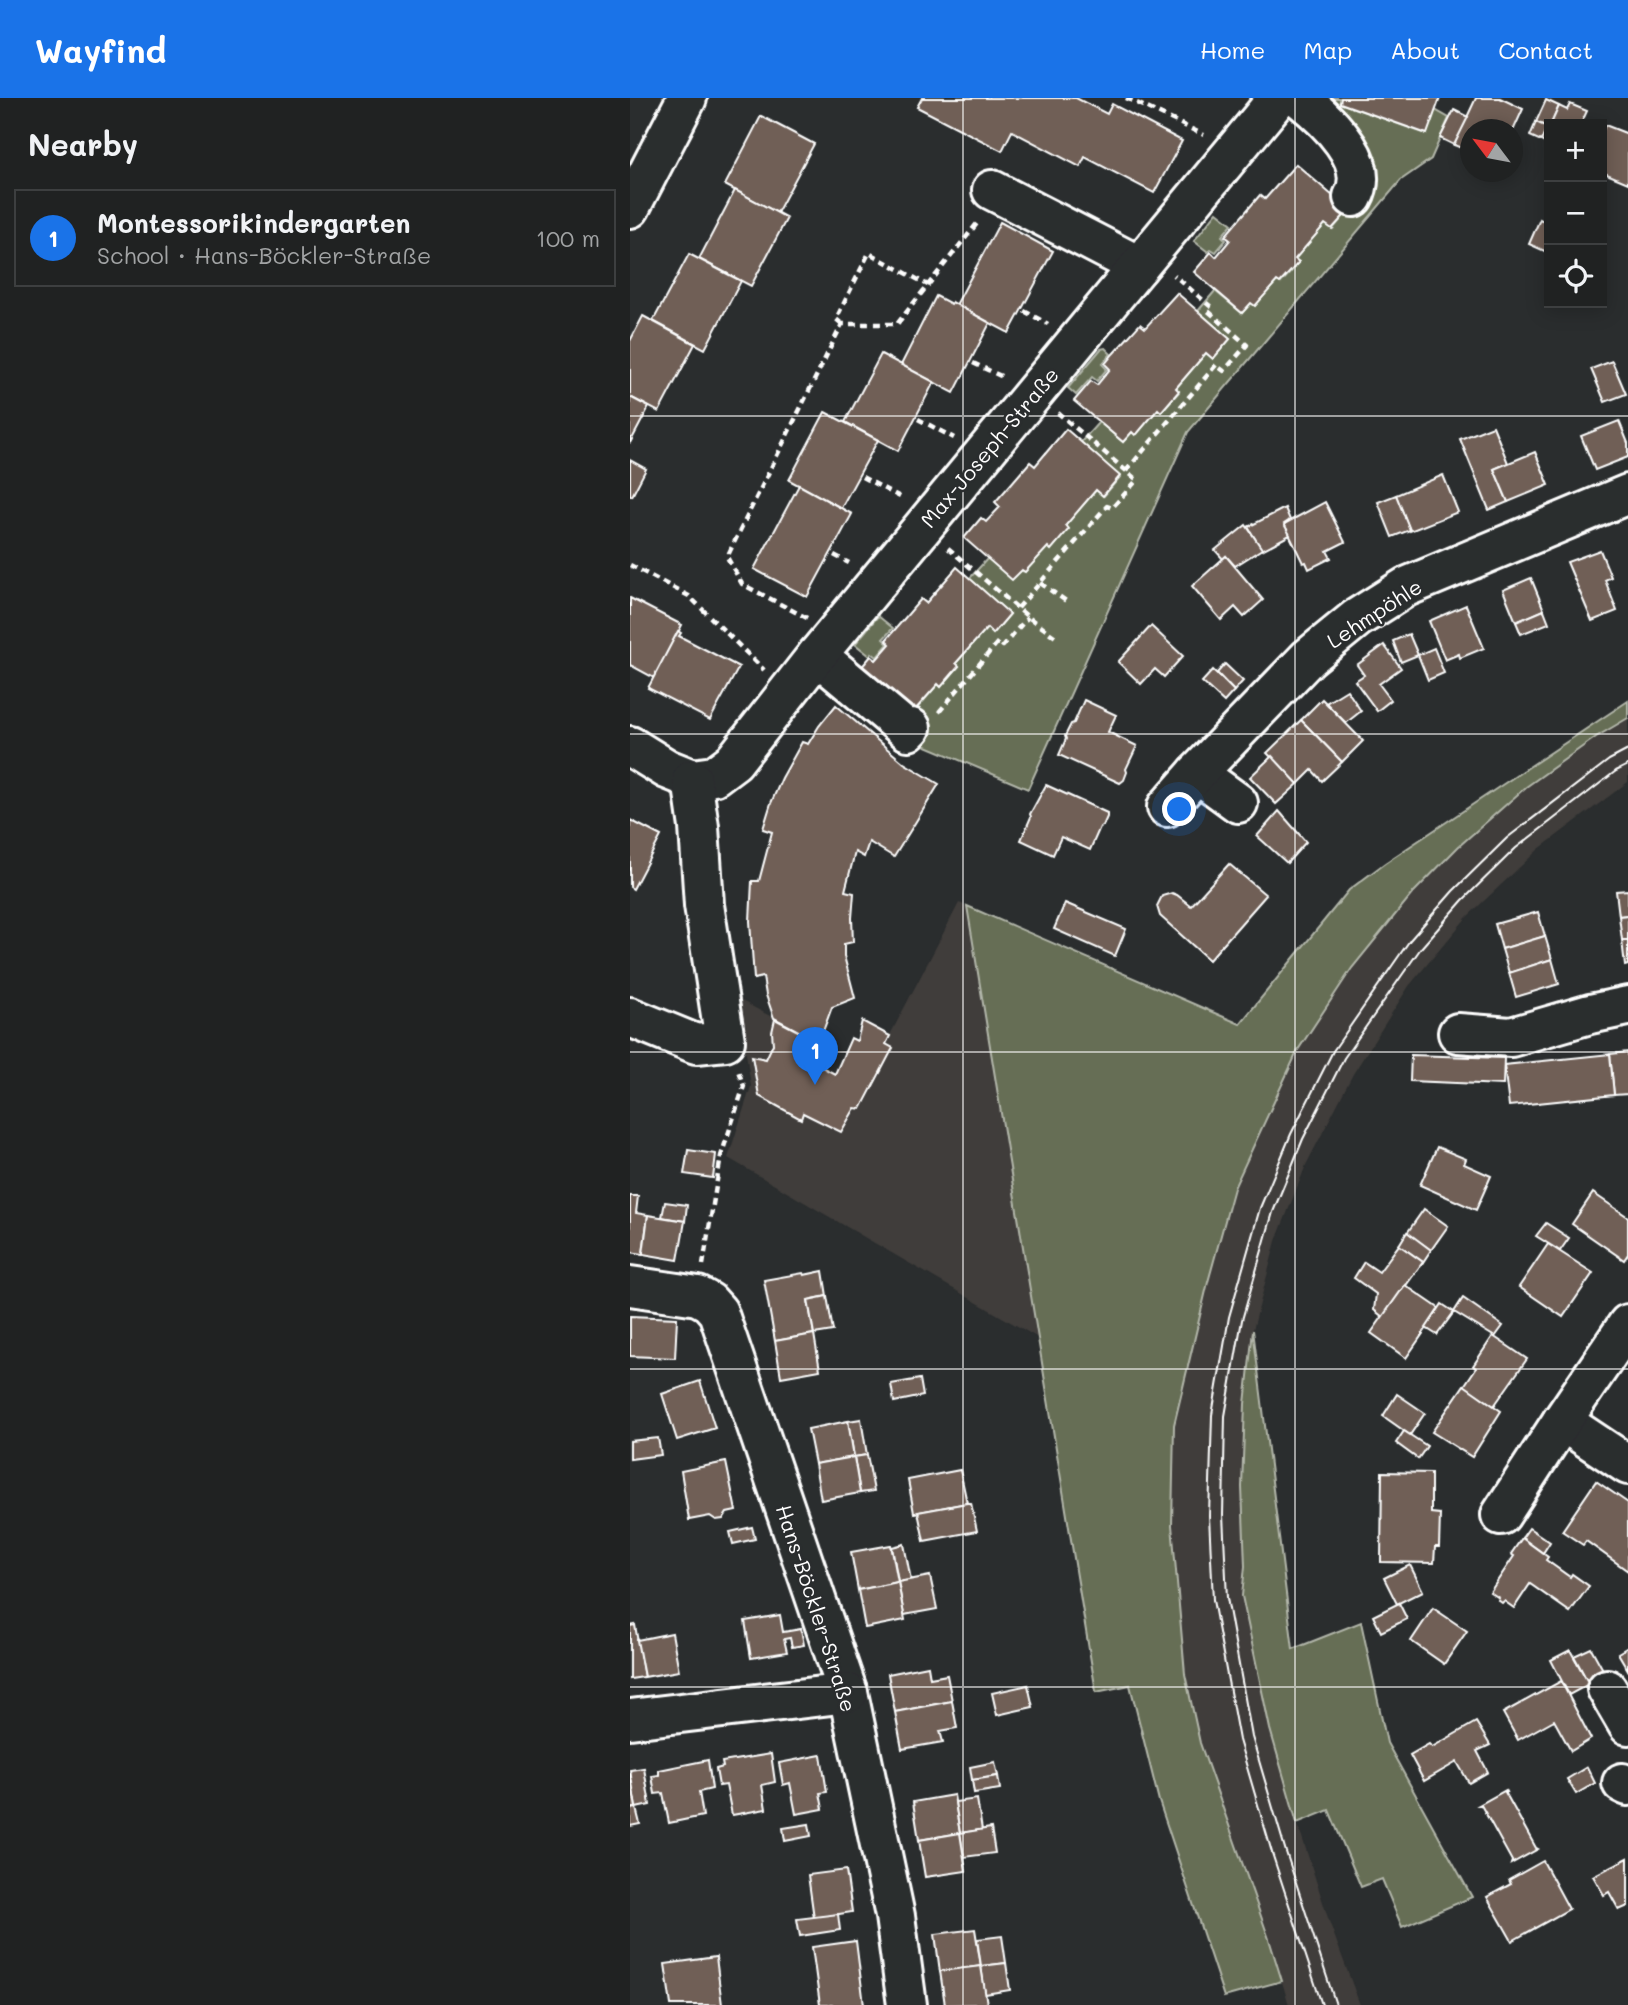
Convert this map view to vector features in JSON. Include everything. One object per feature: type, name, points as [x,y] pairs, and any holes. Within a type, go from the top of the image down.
[{"type":"street","points":[[630,208],[687,98]]},
{"type":"street","name":"Max-Joseph-Straße","points":[[692,779],[714,776],[734,761],[826,644],[1278,98]]},
{"type":"street","points":[[1300,98],[1334,129],[1353,159],[1358,178],[1353,197]]},
{"type":"street","points":[[987,204],[1144,260]]},
{"type":"street","name":"Lehmpöhle","points":[[1167,807],[1308,658],[1357,618],[1406,587],[1628,494]]},
{"type":"street","points":[[826,644],[908,732],[923,722]]},
{"type":"street","points":[[630,746],[667,769],[692,779],[699,827],[704,905],[725,1041],[696,1044],[630,1017]]},
{"type":"street","points":[[1197,773],[1238,803]]},
{"type":"street","points":[[1458,1033],[1511,1037],[1628,1006]]},
{"type":"street","points":[[630,1286],[698,1296]]},
{"type":"street","name":"Hans-Böckler-Straße","points":[[698,1296],[709,1302],[718,1312],[848,1693],[895,1916],[907,2005]]},
{"type":"street","points":[[1501,1515],[1628,1324]]},
{"type":"street","points":[[1562,1421],[1628,1465]]},
{"type":"street","points":[[1607,1689],[1628,1725]]},
{"type":"street","points":[[630,1719],[848,1693]]},
{"type":"path","points":[[1126,98],[1235,150]]},
{"type":"path","points":[[928,285],[869,253],[836,318],[842,324],[897,324],[928,285],[987,204]]},
{"type":"path","points":[[1126,471],[1216,365],[1224,371],[1247,345],[1207,310],[1210,306],[1144,260]]},
{"type":"path","points":[[826,644],[742,584],[727,557],[842,324]]},
{"type":"path","points":[[1018,608],[1107,506],[1112,508],[1137,480],[1034,392]]},
{"type":"path","points":[[862,477],[928,521],[1018,608],[1057,639]]},
{"type":"path","points":[[630,565],[689,596],[760,667],[790,690]]},
{"type":"path","points":[[1040,583],[1066,601]]},
{"type":"path","points":[[923,722],[998,642],[1003,646],[1028,617]]},
{"type":"path","points":[[698,1296],[721,1156],[744,1086],[725,1041]]},
{"type":"shaded area","points":[[1628,718],[1628,782],[1539,849],[1467,917],[1409,986],[1353,1074],[1306,1165],[1276,1241],[1253,1330],[1245,1404],[1245,1566],[1242,1596],[1270,1729],[1285,1784],[1329,1921],[1360,2005],[1289,2005],[1269,1939],[1200,1743],[1185,1674],[1172,1525],[1174,1425],[1208,1282],[1234,1188],[1298,1050],[1352,968],[1412,894],[1458,847],[1526,787],[1596,737]]},
{"type":"shaded area","points":[[959,903],[967,906],[1038,1338],[728,1158],[751,1086],[738,999],[819,1042],[814,1063],[835,1074],[851,1038],[857,1041],[862,1021],[890,1035]]},
{"type":"green space","points":[[1320,98],[1341,98],[1340,103],[1426,134],[1435,110],[1449,118],[1431,159],[1401,180],[1188,432],[1028,789],[912,740],[903,717],[912,707],[916,710],[938,684],[941,687],[959,666],[956,663],[987,628],[994,633],[1010,614],[969,579],[988,558],[1025,572],[1096,490],[1104,496],[1120,477],[1081,442],[1099,422],[1123,442],[1132,432],[1137,434],[1158,409],[1161,412],[1179,392],[1176,388],[1206,353],[1213,358],[1230,339],[1198,311],[1215,291],[1242,313],[1251,303],[1255,306],[1277,281],[1281,283],[1299,263],[1295,259],[1325,224],[1333,229],[1349,210]]},
{"type":"green space","points":[[1217,212],[1232,224],[1222,236],[1226,240],[1216,252],[1211,249],[1208,252],[1194,241]]},
{"type":"green space","points":[[1105,348],[1111,354],[1102,364],[1107,369],[1097,381],[1092,377],[1076,395],[1068,388],[1101,349]]},
{"type":"green space","points":[[878,616],[893,628],[883,639],[888,644],[877,657],[872,653],[870,656],[855,644]]},
{"type":"green space","points":[[1628,701],[1628,718],[1596,737],[1526,787],[1458,847],[1412,894],[1352,968],[1298,1050],[1234,1188],[1208,1282],[1174,1425],[1172,1525],[1185,1674],[1200,1743],[1282,1981],[1224,1997],[1159,1801],[1130,1685],[1096,1692],[967,906],[1240,1024],[1349,890],[1385,863]]},
{"type":"green space","points":[[1253,1330],[1293,1649],[1361,1622],[1387,1743],[1472,1897],[1402,1927],[1382,1879],[1361,1887],[1329,1810],[1297,1823],[1270,1729],[1242,1596],[1245,1566],[1242,1487],[1245,1404]]},
{"type":"building","points":[[922,98],[1076,98],[1107,114],[1112,104],[1182,141],[1154,193],[1085,157],[1080,167],[1012,131],[1002,151],[917,107]]},
{"type":"building","points":[[1341,98],[1440,98],[1427,134],[1340,103]]},
{"type":"building","points":[[1476,98],[1500,98],[1523,109],[1518,119],[1466,119]]},
{"type":"building","points":[[1546,100],[1559,106],[1553,119],[1544,119],[1544,126],[1536,122]]},
{"type":"building","points":[[1570,104],[1587,111],[1583,119],[1553,119],[1559,106],[1567,110]]},
{"type":"building","points":[[1454,110],[1468,117],[1460,119],[1460,133],[1454,145],[1440,138]]},
{"type":"building","points":[[761,116],[814,144],[777,213],[725,185]]},
{"type":"building","points":[[1536,122],[1544,126],[1541,141],[1530,136]]},
{"type":"building","points":[[1607,126],[1628,134],[1628,183],[1607,174]]},
{"type":"building","points":[[1460,132],[1460,147],[1454,145]]},
{"type":"building","points":[[1296,164],[1349,210],[1332,229],[1325,224],[1295,259],[1299,262],[1280,283],[1277,281],[1255,306],[1251,303],[1242,313],[1194,272],[1211,252],[1216,257],[1230,240],[1225,236],[1260,195],[1265,199]]},
{"type":"building","points":[[735,190],[787,218],[751,286],[699,259]]},
{"type":"building","points":[[1540,219],[1544,221],[1544,251],[1529,244]]},
{"type":"building","points":[[1000,222],[1053,251],[1009,333],[956,305]]},
{"type":"building","points":[[689,254],[741,281],[705,349],[653,321]]},
{"type":"building","points":[[1177,293],[1230,339],[1213,359],[1206,353],[1176,388],[1179,391],[1161,412],[1158,409],[1137,434],[1132,432],[1123,442],[1074,401],[1091,381],[1097,385],[1110,369],[1105,364],[1113,354],[1140,324],[1145,328]]},
{"type":"building","points":[[936,296],[990,323],[954,393],[901,365]]},
{"type":"building","points":[[643,316],[695,344],[659,412],[630,397],[630,341]]},
{"type":"building","points":[[881,354],[934,382],[898,451],[845,422]]},
{"type":"building","points":[[1612,361],[1626,394],[1605,402],[1591,369]]},
{"type":"building","points":[[630,397],[649,407],[630,443]]},
{"type":"building","points":[[825,412],[878,440],[841,508],[789,480]]},
{"type":"building","points":[[1619,421],[1628,443],[1628,457],[1595,470],[1581,436]]},
{"type":"building","points":[[1493,426],[1508,463],[1494,469],[1508,502],[1489,510],[1460,439]]},
{"type":"building","points":[[1066,429],[1120,476],[1103,496],[1096,490],[1066,525],[1069,529],[1051,550],[1048,547],[1025,572],[1022,570],[1012,580],[964,538],[981,518],[986,522],[1000,507],[995,502],[1030,462],[1035,466]]},
{"type":"building","points":[[1535,452],[1549,485],[1508,502],[1494,469]]},
{"type":"building","points":[[630,460],[646,469],[632,496],[630,495]]},
{"type":"building","points":[[1443,475],[1458,512],[1410,531],[1396,495]]},
{"type":"building","points":[[799,485],[852,514],[807,597],[754,569]]},
{"type":"building","points":[[1396,495],[1410,530],[1392,537],[1378,502]]},
{"type":"building","points":[[1325,502],[1345,542],[1327,551],[1331,558],[1309,569],[1306,562],[1303,563],[1284,524]]},
{"type":"building","points":[[1285,508],[1290,520],[1284,524],[1290,535],[1262,550],[1248,527]]},
{"type":"building","points":[[1246,525],[1262,549],[1235,566],[1226,556],[1223,559],[1215,550]]},
{"type":"building","points":[[1600,550],[1611,577],[1605,580],[1617,611],[1592,621],[1567,562]]},
{"type":"building","points":[[1226,556],[1263,600],[1244,617],[1235,607],[1221,620],[1192,586]]},
{"type":"building","points":[[957,567],[1010,614],[993,634],[987,628],[956,663],[959,666],[941,687],[938,684],[915,710],[912,707],[903,717],[854,676],[871,656],[876,660],[890,644],[886,640],[921,599],[926,603]]},
{"type":"building","points":[[1531,578],[1544,610],[1516,622],[1503,590]]},
{"type":"building","points":[[630,598],[682,625],[654,678],[630,665]]},
{"type":"building","points":[[1466,605],[1484,648],[1460,658],[1459,654],[1445,660],[1429,621]]},
{"type":"building","points":[[1544,610],[1549,623],[1521,634],[1516,622]]},
{"type":"building","points":[[1151,626],[1183,656],[1164,677],[1155,669],[1141,684],[1118,662]]},
{"type":"building","points":[[678,631],[681,633],[679,636],[739,667],[710,720],[648,688]]},
{"type":"building","points":[[1409,634],[1418,655],[1401,662],[1393,641]]},
{"type":"building","points":[[1384,645],[1401,668],[1379,684],[1391,700],[1377,711],[1355,681],[1364,675],[1357,665]]},
{"type":"building","points":[[1434,648],[1444,673],[1428,680],[1418,655]]},
{"type":"building","points":[[1225,664],[1243,681],[1234,691],[1217,673]]},
{"type":"building","points":[[1213,670],[1234,691],[1224,702],[1202,682]]},
{"type":"building","points":[[1347,690],[1361,711],[1346,723],[1326,703]]},
{"type":"building","points":[[1322,699],[1363,741],[1342,762],[1301,720]]},
{"type":"building","points":[[1084,700],[1116,715],[1108,732],[1137,746],[1124,780],[1120,783],[1059,755],[1065,736]]},
{"type":"building","points":[[836,705],[904,763],[939,784],[894,857],[869,842],[864,857],[855,852],[845,891],[854,893],[853,942],[844,944],[844,956],[855,998],[832,1007],[819,1042],[774,1018],[763,977],[754,979],[750,921],[752,881],[759,881],[772,832],[763,829],[782,778],[802,742],[808,744]]},
{"type":"building","points":[[1301,720],[1342,762],[1322,781],[1312,770],[1298,784],[1267,753]]},
{"type":"building","points":[[1272,756],[1298,784],[1276,804],[1250,777]]},
{"type":"building","points":[[1046,785],[1107,813],[1090,850],[1061,837],[1053,855],[1021,840],[1030,814]]},
{"type":"building","points":[[1279,811],[1306,842],[1287,863],[1257,836]]},
{"type":"building","points":[[630,820],[661,836],[633,889],[630,887]]},
{"type":"building","points":[[1229,864],[1266,895],[1209,960],[1160,916],[1157,906],[1162,896],[1172,893],[1191,906]]},
{"type":"building","points":[[1628,890],[1628,915],[1619,916],[1616,891]]},
{"type":"building","points":[[1065,903],[1126,929],[1115,956],[1054,929]]},
{"type":"building","points":[[1538,912],[1545,936],[1502,949],[1495,924]]},
{"type":"building","points":[[1628,915],[1628,940],[1622,940],[1619,916]]},
{"type":"building","points":[[1545,936],[1552,959],[1509,973],[1502,949]]},
{"type":"building","points":[[1622,940],[1628,940],[1628,965],[1625,966]]},
{"type":"building","points":[[1552,959],[1559,984],[1516,997],[1509,973]]},
{"type":"building","points":[[775,1019],[819,1042],[814,1063],[835,1074],[851,1038],[857,1041],[862,1021],[890,1036],[886,1044],[893,1048],[861,1109],[855,1108],[841,1132],[803,1113],[801,1119],[759,1096],[752,1056],[766,1059],[773,1044]]},
{"type":"building","points":[[1628,1052],[1628,1094],[1614,1095],[1610,1054]]},
{"type":"building","points":[[1610,1054],[1614,1095],[1509,1106],[1504,1065]]},
{"type":"building","points":[[1411,1055],[1504,1058],[1503,1085],[1410,1081]]},
{"type":"building","points":[[1437,1147],[1466,1159],[1464,1164],[1491,1176],[1476,1210],[1420,1185]]},
{"type":"building","points":[[688,1150],[716,1154],[713,1178],[684,1174]]},
{"type":"building","points":[[1593,1193],[1628,1217],[1628,1254],[1624,1260],[1572,1224]]},
{"type":"building","points":[[630,1196],[638,1196],[636,1213],[648,1215],[643,1254],[630,1252]]},
{"type":"building","points":[[665,1202],[687,1205],[685,1221],[662,1217]]},
{"type":"building","points":[[1424,1209],[1448,1226],[1431,1250],[1407,1233]]},
{"type":"building","points":[[648,1215],[685,1221],[678,1260],[643,1254]]},
{"type":"building","points":[[1546,1223],[1569,1238],[1560,1251],[1536,1236]]},
{"type":"building","points":[[1407,1232],[1431,1250],[1423,1262],[1399,1245]]},
{"type":"building","points":[[1548,1244],[1593,1273],[1563,1317],[1519,1287]]},
{"type":"building","points":[[1399,1245],[1423,1262],[1383,1317],[1374,1310],[1376,1294],[1354,1278],[1364,1262],[1379,1272]]},
{"type":"building","points":[[823,1271],[827,1296],[808,1300],[814,1334],[775,1341],[764,1280]]},
{"type":"building","points":[[1405,1285],[1440,1309],[1406,1358],[1371,1333]]},
{"type":"building","points":[[827,1296],[833,1331],[814,1334],[808,1300]]},
{"type":"building","points":[[1463,1298],[1503,1326],[1495,1337],[1454,1312]]},
{"type":"building","points":[[1442,1304],[1454,1312],[1437,1335],[1426,1328]]},
{"type":"building","points":[[630,1316],[677,1318],[675,1358],[630,1356]]},
{"type":"building","points":[[814,1334],[820,1370],[781,1377],[775,1341]]},
{"type":"building","points":[[1493,1336],[1527,1359],[1494,1406],[1464,1386],[1476,1368],[1473,1366]]},
{"type":"building","points":[[920,1379],[923,1396],[894,1402],[891,1384]]},
{"type":"building","points":[[700,1381],[715,1428],[677,1440],[662,1394]]},
{"type":"building","points":[[1464,1385],[1501,1411],[1472,1457],[1432,1432]]},
{"type":"building","points":[[1397,1394],[1425,1413],[1410,1435],[1383,1416]]},
{"type":"building","points":[[861,1419],[867,1455],[854,1457],[848,1421]]},
{"type":"building","points":[[848,1421],[854,1457],[815,1464],[808,1429]]},
{"type":"building","points":[[1404,1431],[1427,1446],[1418,1459],[1396,1443]]},
{"type":"building","points":[[658,1438],[661,1455],[630,1459],[630,1441]]},
{"type":"building","points":[[867,1455],[874,1491],[860,1493],[854,1457]]},
{"type":"building","points":[[854,1457],[860,1493],[821,1500],[815,1464]]},
{"type":"building","points":[[726,1462],[736,1511],[727,1513],[723,1519],[716,1520],[710,1516],[689,1520],[681,1471]]},
{"type":"building","points":[[960,1470],[967,1503],[914,1513],[908,1480]]},
{"type":"building","points":[[1382,1472],[1431,1473],[1431,1513],[1440,1514],[1439,1547],[1435,1547],[1434,1563],[1381,1562]]},
{"type":"building","points":[[1596,1481],[1628,1503],[1628,1571],[1586,1541],[1583,1545],[1562,1531]]},
{"type":"building","points":[[971,1503],[977,1531],[924,1541],[918,1512]]},
{"type":"building","points":[[752,1527],[755,1539],[733,1544],[730,1532]]},
{"type":"building","points":[[1529,1528],[1550,1542],[1543,1553],[1522,1538]]},
{"type":"building","points":[[1522,1538],[1548,1557],[1546,1560],[1570,1577],[1572,1574],[1589,1586],[1570,1612],[1530,1584],[1514,1608],[1504,1601],[1502,1603],[1490,1592],[1514,1556],[1511,1554]]},
{"type":"building","points":[[904,1544],[911,1580],[898,1582],[892,1547]]},
{"type":"building","points":[[891,1545],[898,1582],[858,1590],[851,1552]]},
{"type":"building","points":[[1410,1565],[1423,1591],[1397,1604],[1384,1578]]},
{"type":"building","points":[[930,1576],[937,1609],[904,1615],[898,1582]]},
{"type":"building","points":[[898,1582],[905,1620],[865,1628],[858,1590]]},
{"type":"building","points":[[1399,1603],[1407,1619],[1381,1632],[1373,1616]]},
{"type":"building","points":[[1433,1608],[1467,1631],[1444,1664],[1411,1641]]},
{"type":"building","points":[[780,1615],[783,1632],[801,1629],[804,1645],[792,1647],[790,1638],[784,1639],[787,1652],[751,1658],[745,1621]]},
{"type":"building","points":[[635,1625],[644,1677],[630,1679],[630,1626]]},
{"type":"building","points":[[672,1633],[679,1671],[644,1677],[637,1640]]},
{"type":"building","points":[[1628,1647],[1628,1670],[1618,1653]]},
{"type":"building","points":[[1591,1648],[1606,1675],[1603,1672],[1588,1679],[1589,1684],[1574,1656]]},
{"type":"building","points":[[1570,1650],[1589,1684],[1569,1695],[1551,1660]]},
{"type":"building","points":[[928,1666],[930,1678],[947,1675],[952,1701],[895,1712],[888,1674]]},
{"type":"building","points":[[1561,1681],[1591,1739],[1571,1751],[1554,1720],[1518,1740],[1503,1713]]},
{"type":"building","points":[[1028,1685],[1033,1707],[997,1715],[992,1693]]},
{"type":"building","points":[[952,1701],[957,1728],[940,1731],[943,1742],[902,1749],[895,1712]]},
{"type":"building","points":[[1476,1722],[1490,1745],[1477,1751],[1488,1772],[1469,1783],[1457,1762],[1424,1781],[1410,1755],[1429,1744],[1432,1747]]},
{"type":"building","points":[[771,1754],[775,1782],[762,1785],[766,1809],[732,1815],[726,1785],[719,1786],[716,1769],[723,1767],[722,1762]]},
{"type":"building","points":[[821,1755],[827,1792],[820,1793],[823,1809],[796,1814],[790,1783],[783,1785],[779,1763]]},
{"type":"building","points":[[708,1760],[712,1789],[699,1792],[703,1816],[669,1823],[663,1793],[655,1794],[652,1776],[659,1775],[659,1770]]},
{"type":"building","points":[[995,1762],[998,1776],[972,1780],[970,1767]]},
{"type":"building","points":[[1587,1767],[1595,1783],[1576,1794],[1567,1779]]},
{"type":"building","points":[[644,1768],[650,1805],[636,1808],[630,1770]]},
{"type":"building","points":[[630,1772],[636,1808],[630,1809]]},
{"type":"building","points":[[998,1776],[1000,1789],[974,1793],[972,1780]]},
{"type":"building","points":[[1506,1790],[1538,1849],[1511,1864],[1512,1861],[1479,1805]]},
{"type":"building","points":[[954,1795],[960,1833],[919,1840],[913,1802]]},
{"type":"building","points":[[977,1799],[982,1830],[960,1833],[955,1802]]},
{"type":"building","points":[[636,1808],[640,1824],[630,1826],[630,1809]]},
{"type":"building","points":[[809,1824],[811,1836],[785,1841],[783,1828]]},
{"type":"building","points":[[991,1828],[995,1853],[964,1857],[960,1833]]},
{"type":"building","points":[[960,1833],[966,1871],[925,1877],[919,1840]]},
{"type":"building","points":[[1628,1858],[1628,1906],[1619,1910],[1609,1892],[1604,1895],[1593,1876]]},
{"type":"building","points":[[1543,1861],[1569,1909],[1512,1941],[1487,1897],[1511,1884],[1509,1880]]},
{"type":"building","points":[[846,1870],[852,1912],[814,1918],[808,1875]]},
{"type":"building","points":[[838,1914],[840,1930],[800,1936],[797,1919]]},
{"type":"building","points":[[975,1929],[981,1966],[940,1972],[935,1934]]},
{"type":"building","points":[[1002,1936],[1006,1963],[981,1966],[977,1939]]},
{"type":"building","points":[[856,1941],[864,2005],[820,2005],[812,1947]]},
{"type":"building","points":[[716,1957],[722,2005],[671,2005],[665,1964]]},
{"type":"building","points":[[1006,1963],[1010,1990],[985,1994],[981,1966]]},
{"type":"building","points":[[981,1966],[987,2004],[945,2005],[940,1971]]},
{"type":"tram line","points":[[1322,2005],[1273,1856],[1239,1740],[1213,1600],[1209,1516],[1212,1415],[1229,1317],[1260,1208],[1291,1134],[1333,1051],[1410,940],[1453,891],[1507,838],[1609,760],[1628,750]]},
{"type":"tram line","points":[[1336,2005],[1252,1737],[1227,1598],[1223,1515],[1225,1416],[1242,1320],[1273,1212],[1303,1139],[1344,1058],[1421,948],[1463,900],[1516,848],[1616,771],[1628,765]]},
{"type":"place","name":"Montessorikindergarten","points":[[815,1085]]}]
